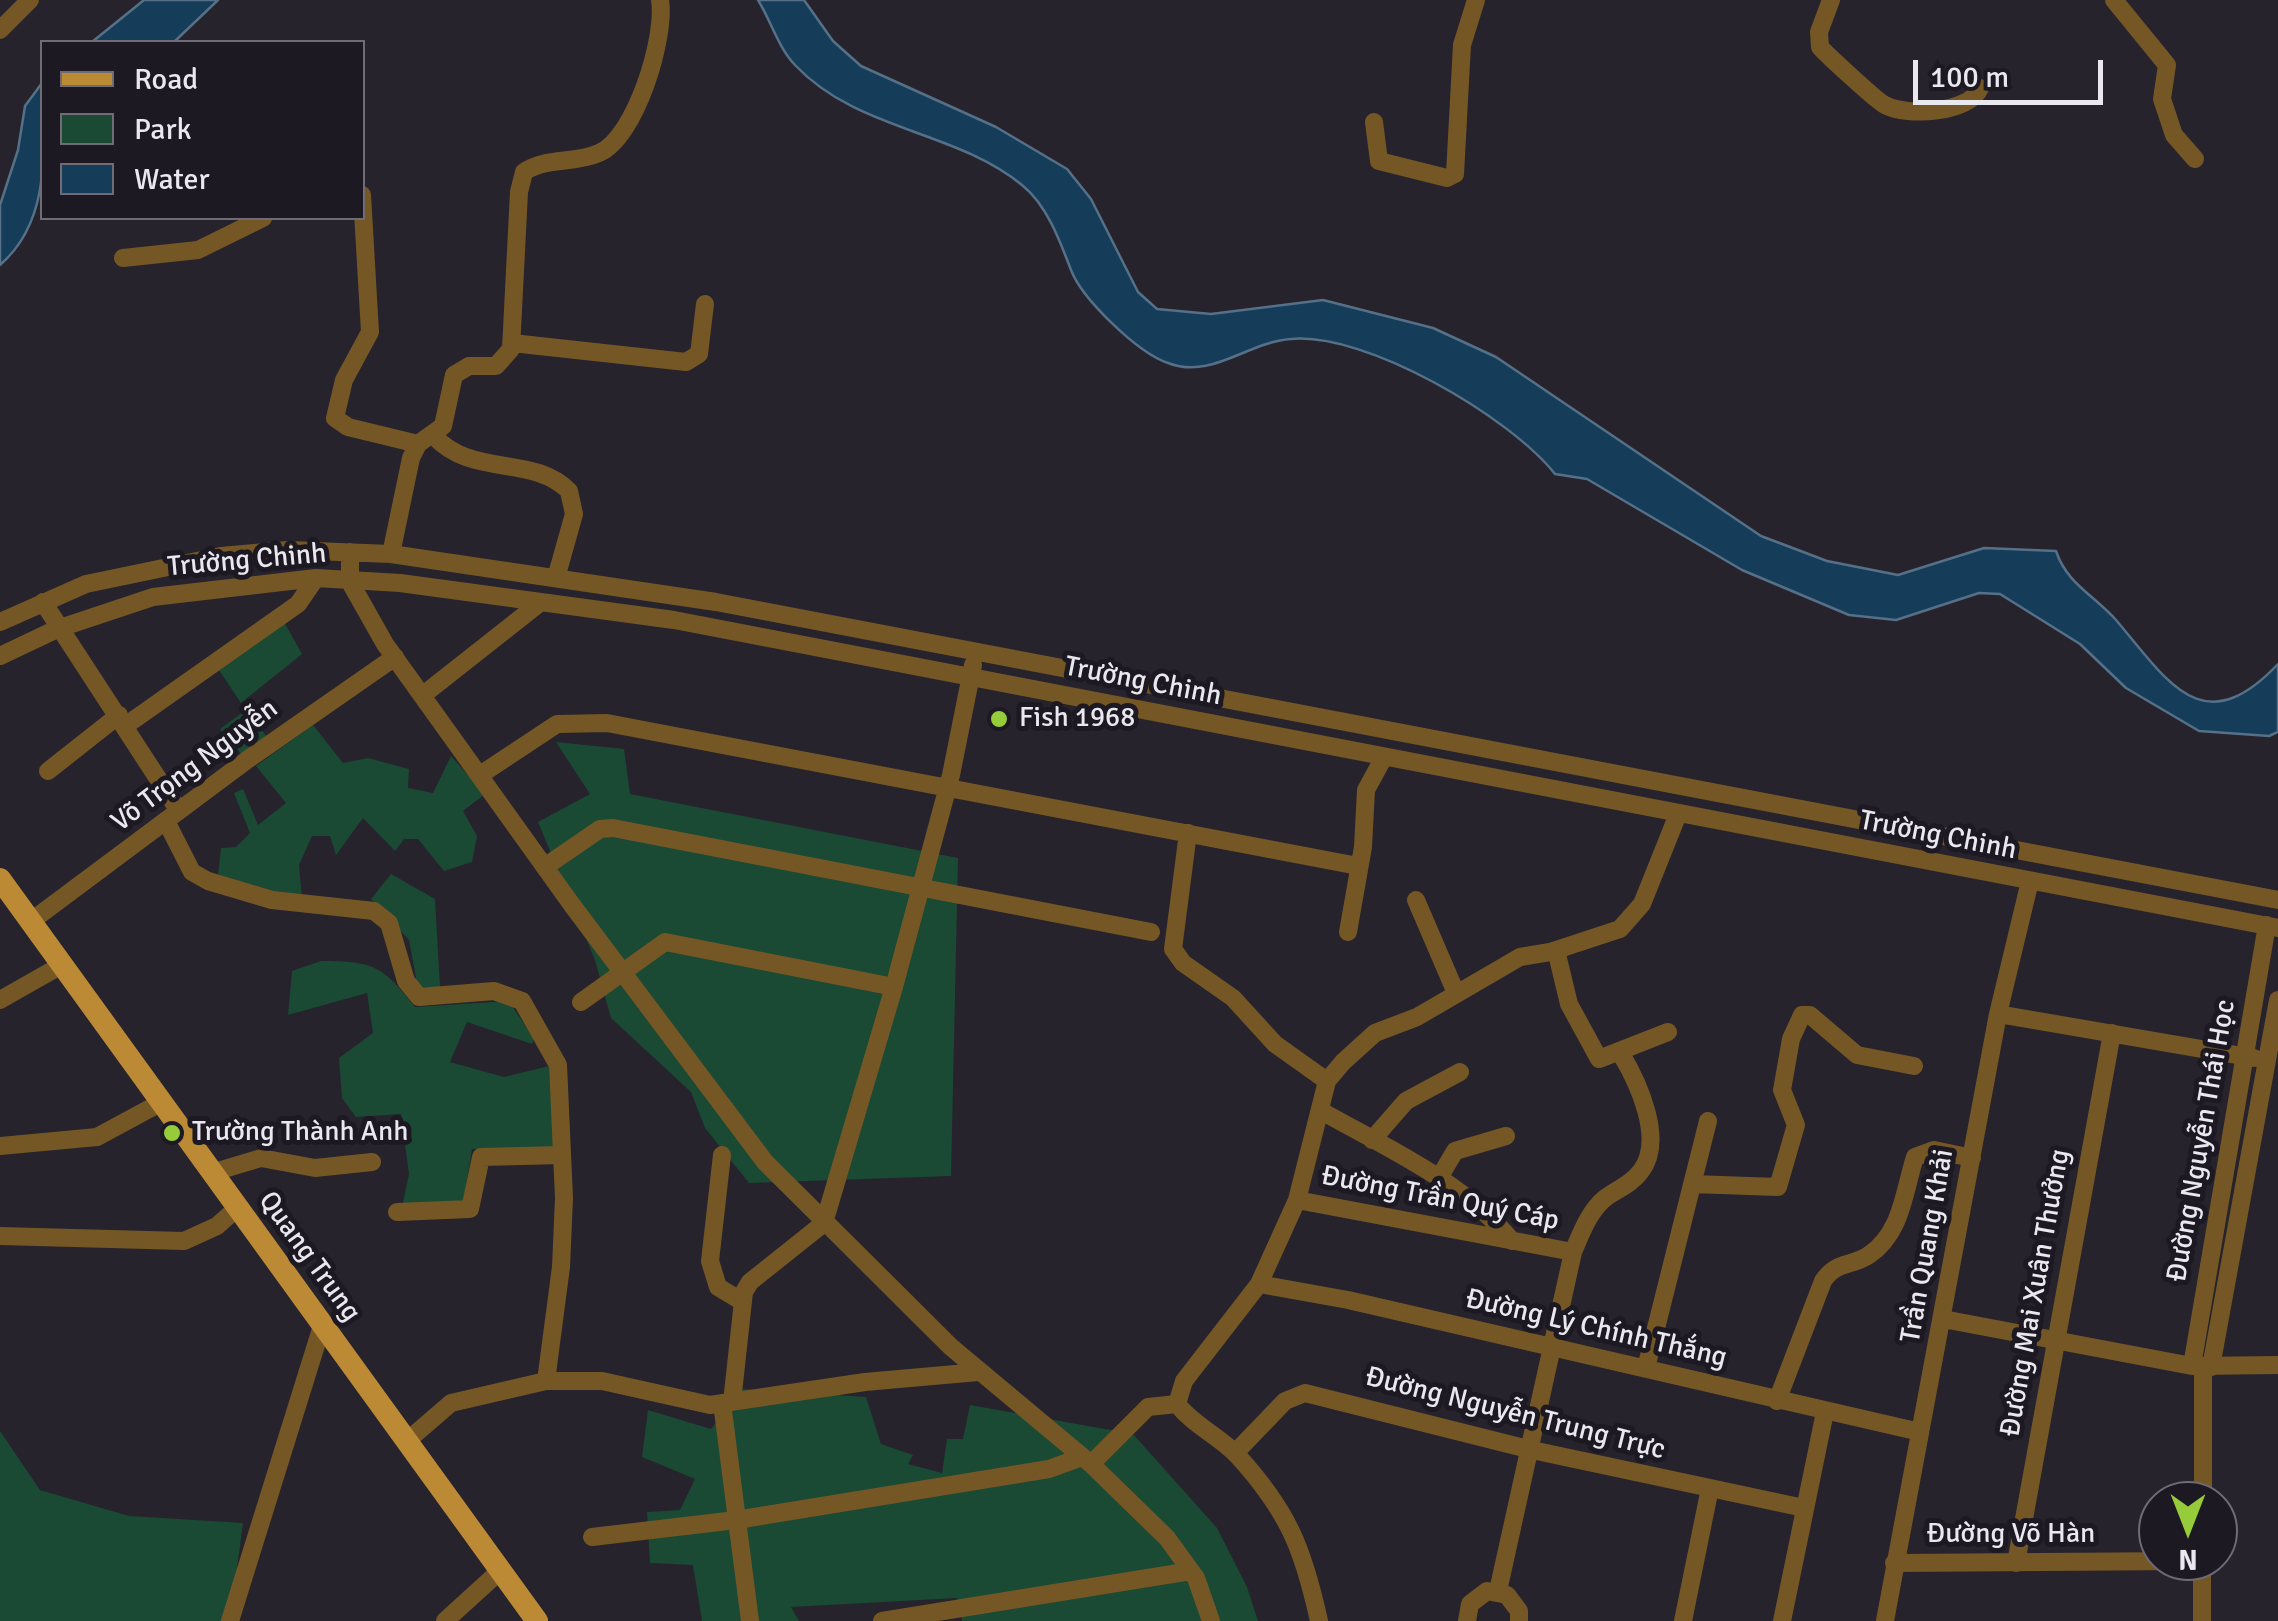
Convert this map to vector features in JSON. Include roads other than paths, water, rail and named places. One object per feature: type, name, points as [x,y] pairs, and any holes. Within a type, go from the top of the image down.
[{"type":"main road","name":"Quang Trung","points":[[0,879],[537,1621]]},
{"type":"street","points":[[2,25],[30,0]]},
{"type":"street","points":[[391,554],[404,482],[426,440],[442,426],[454,375],[469,366],[496,366],[505,360],[512,343],[524,172],[542,163],[580,160],[603,152],[621,134],[658,44],[662,28],[660,0]]},
{"type":"street","points":[[1374,122],[1379,161],[1448,178],[1455,174],[1460,128],[1456,88],[1462,44],[1476,0]]},
{"type":"street","points":[[1831,0],[1819,32],[1820,47],[1883,104],[1918,112],[1937,110],[1970,101],[1980,88]]},
{"type":"street","points":[[2114,0],[2167,65],[2162,99],[2174,135],[2195,160]]},
{"type":"street","points":[[123,258],[198,250],[258,220]]},
{"type":"street","points":[[363,220],[370,332],[341,389],[335,418],[348,427],[426,440],[462,459],[510,466],[558,482],[569,491],[574,514],[556,578]]},
{"type":"street","points":[[512,343],[686,362],[695,360],[701,347],[705,304]]},
{"type":"street","name":"Trường Chinh","points":[[0,622],[86,584],[221,556],[288,550],[391,554],[716,602],[2278,900]]},
{"type":"street","points":[[350,552],[350,582],[395,657],[766,1162],[978,1372],[1086,1460],[1167,1538],[1191,1571],[1210,1621]]},
{"type":"street","points":[[48,771],[298,604],[316,578]]},
{"type":"street","name":"Trường Chinh","points":[[0,656],[57,628],[153,597],[316,578],[400,583],[674,620],[2272,926]]},
{"type":"street","points":[[44,602],[57,628],[122,721],[173,816],[188,865],[208,881],[272,900],[374,911],[389,924],[409,988],[419,997],[494,992],[522,1001],[558,1058],[561,1267],[546,1381]]},
{"type":"street","points":[[423,695],[541,602]]},
{"type":"street","points":[[750,1621],[736,1520],[727,1402],[743,1302],[750,1282],[824,1223],[921,887],[976,652]]},
{"type":"street","name":"Võ Trọng Nguyễn","points":[[30,922],[395,657]]},
{"type":"street","points":[[480,776],[548,728],[584,722],[617,724],[1358,866]]},
{"type":"street","points":[[1348,932],[1366,790],[1380,756],[1379,730]]},
{"type":"street","points":[[1177,1404],[1184,1381],[1259,1284],[1298,1200],[1323,1112],[1327,1081],[1375,1033],[1417,1016],[1520,957],[1607,934],[1632,919],[1678,814]]},
{"type":"street","points":[[546,866],[600,829],[613,828],[1151,932]]},
{"type":"street","points":[[1188,833],[1173,949],[1184,963],[1234,998],[1275,1044],[1327,1081]]},
{"type":"street","name":"Trần Quang Khải","points":[[1885,1621],[2024,880],[2025,853]]},
{"type":"street","points":[[1416,900],[1456,993]]},
{"type":"street","name":"Đường Nguyễn Thái Học","points":[[2203,1481],[2202,1366],[2256,1058],[2272,926]]},
{"type":"street","points":[[581,1002],[665,942],[894,987]]},
{"type":"street","points":[[1556,950],[1569,1004],[1600,1058],[1621,1054],[1668,1032]]},
{"type":"street","points":[[0,1000],[60,966]]},
{"type":"street","name":"Đường Nguyễn Thái Học","points":[[2256,1058],[2278,1000]]},
{"type":"street","points":[[1998,1014],[2256,1058]]},
{"type":"street","points":[[1692,1184],[1778,1187],[1796,1125],[1782,1090],[1791,1039],[1802,1015],[1810,1015],[1857,1055],[1914,1066]]},
{"type":"street","name":"Đường Mai Xuân Thưởng","points":[[2016,1563],[2112,1033]]},
{"type":"street","points":[[1498,1591],[1573,1252],[1587,1220],[1604,1200],[1639,1174],[1648,1157],[1646,1110],[1621,1054]]},
{"type":"street","points":[[1372,1140],[1406,1102],[1460,1072]]},
{"type":"street","points":[[0,1146],[97,1136],[160,1103]]},
{"type":"street","points":[[1323,1112],[1439,1178],[1492,1217],[1512,1241]]},
{"type":"street","points":[[1646,1368],[1708,1121]]},
{"type":"street","points":[[1439,1178],[1454,1151],[1506,1136]]},
{"type":"street","points":[[1777,1400],[1823,1280],[1831,1269],[1869,1255],[1889,1237],[1915,1157],[1934,1150],[1972,1158]]},
{"type":"street","points":[[722,1154],[710,1261],[718,1288],[743,1302]]},
{"type":"street","points":[[397,1212],[470,1209],[480,1157],[562,1155]]},
{"type":"street","points":[[212,1173],[261,1158],[315,1168],[372,1162]]},
{"type":"street","name":"Đường Trần Quý Cáp","points":[[1298,1200],[1573,1252]]},
{"type":"street","points":[[0,1236],[184,1242],[216,1226],[236,1209]]},
{"type":"street","name":"Đường Lý Chính Thắng","points":[[1259,1284],[1920,1432]]},
{"type":"street","points":[[1943,1319],[2202,1366],[2278,1365]]},
{"type":"street","points":[[230,1621],[322,1326]]},
{"type":"street","points":[[406,1440],[452,1403],[546,1381],[602,1381],[710,1405],[866,1382],[978,1372]]},
{"type":"street","name":"Đường Nguyễn Trung Trực","points":[[1235,1453],[1285,1400],[1305,1393],[1532,1450],[1804,1508]]},
{"type":"street","points":[[592,1538],[736,1520],[1049,1469],[1086,1460],[1148,1407],[1177,1404],[1235,1453],[1283,1514],[1304,1554],[1319,1621]]},
{"type":"street","points":[[1782,1621],[1825,1412]]},
{"type":"street","points":[[1683,1621],[1710,1488]]},
{"type":"street","name":"Đường Võ Hàn","points":[[1894,1563],[2138,1562]]},
{"type":"street","points":[[445,1621],[502,1570]]},
{"type":"street","points":[[882,1621],[1191,1571]]},
{"type":"street","points":[[2202,1581],[2202,1621]]},
{"type":"street","points":[[1468,1621],[1470,1604],[1477,1596],[1498,1591],[1514,1602],[1518,1621]]},
{"type":"water","points":[[144,0],[218,0],[176,40],[94,40]]},
{"type":"water","points":[[758,0],[804,0],[833,41],[861,66],[996,127],[1067,169],[1091,199],[1138,292],[1157,309],[1211,314],[1323,300],[1433,328],[1496,357],[1761,536],[1827,561],[1898,575],[1984,548],[2056,551],[2074,581],[2116,620],[2170,682],[2188,695],[2207,701],[2228,699],[2251,688],[2278,664],[2278,732],[2269,736],[2199,731],[2126,688],[2080,644],[2000,594],[1979,593],[1896,620],[1849,615],[1742,570],[1587,479],[1555,474],[1534,452],[1471,404],[1434,382],[1358,349],[1322,340],[1291,339],[1200,367],[1168,363],[1127,337],[1099,310],[1077,282],[1046,213],[1022,185],[967,152],[876,117],[820,87],[789,58]]},
{"type":"water","points":[[40,86],[40,187],[29,226],[0,265],[0,205],[18,150],[25,106]]},
{"type":"place","name":"Fish 1968","points":[[999,719]]},
{"type":"place","name":"Trường Thành Anh","points":[[172,1133]]}]
